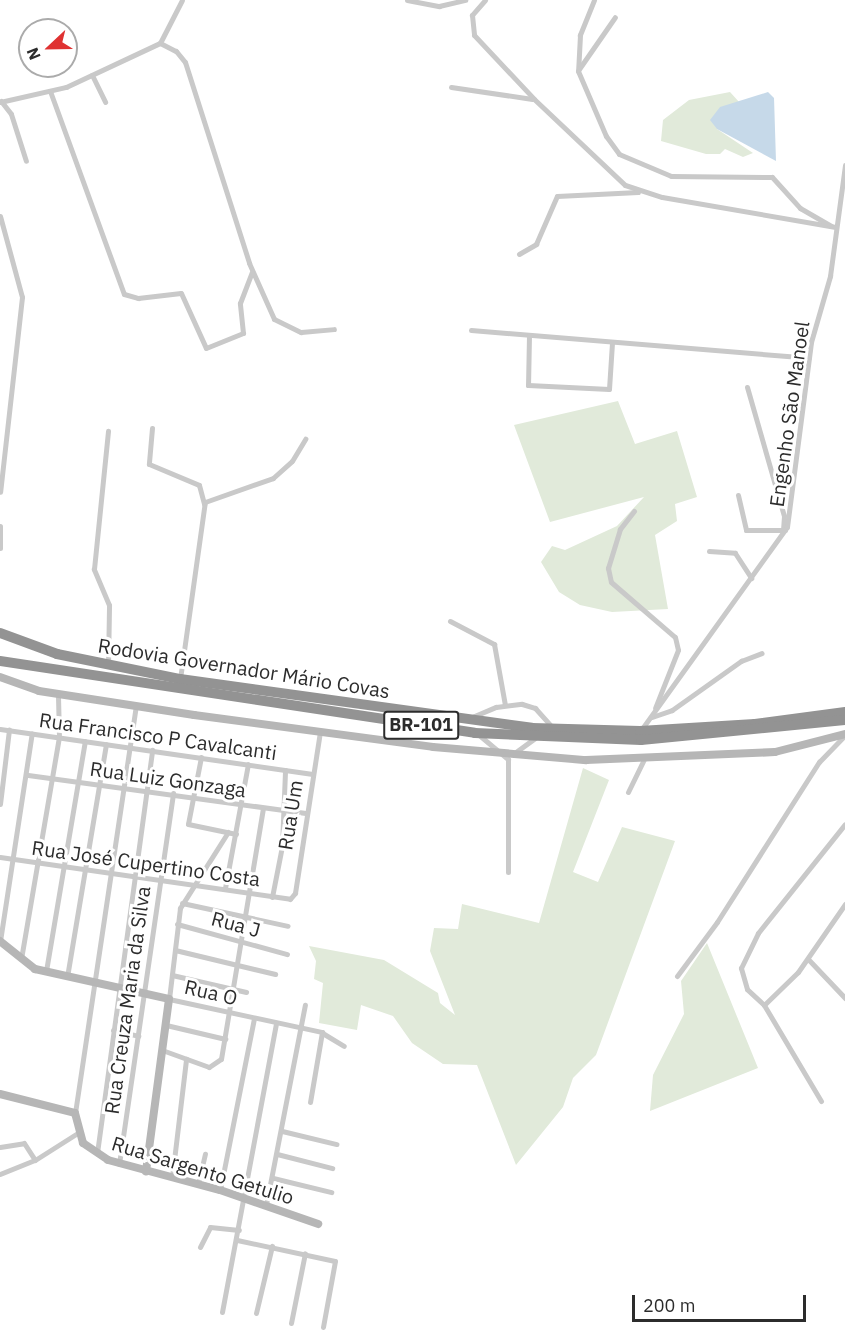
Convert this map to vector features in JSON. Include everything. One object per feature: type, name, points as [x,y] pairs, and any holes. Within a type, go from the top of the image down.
[{"type":"highway","name":"Rodovia Governador Mário Covas","points":[[0,633],[57,654],[180,679],[466,721],[554,729],[640,731],[755,724],[845,711]]},
{"type":"highway","name":"Rodovia Governador Mário Covas","points":[[0,661],[475,733],[651,739],[845,720]]},
{"type":"main road","points":[[0,677],[58,695],[320,732],[508,755],[644,759],[791,750],[845,734]]},
{"type":"main road","points":[[0,941],[20,961]]},
{"type":"main road","name":"Rua O","points":[[20,961],[95,985],[169,999]]},
{"type":"main road","points":[[146,1171],[169,999]]},
{"type":"main road","points":[[0,1094],[75,1113],[76,1134]]},
{"type":"main road","name":"Rua Sargento Getulio","points":[[76,1134],[96,1155],[119,1164],[220,1190],[318,1224]]},
{"type":"street","points":[[26,161],[11,114],[1,102],[51,91],[92,75],[160,43],[182,0]]},
{"type":"street","points":[[407,0],[438,6],[465,0]]},
{"type":"street","points":[[485,0],[472,15],[471,28],[534,99],[615,178],[639,192]]},
{"type":"street","points":[[594,0],[580,35],[578,71],[606,136],[630,162],[671,176],[772,177],[781,182],[800,208],[833,226]]},
{"type":"street","points":[[578,71],[615,17]]},
{"type":"street","points":[[160,43],[176,51],[185,62],[252,272],[280,324],[301,332],[334,329]]},
{"type":"street","points":[[92,75],[105,102]]},
{"type":"street","points":[[451,87],[534,99]]},
{"type":"street","points":[[51,91],[124,294],[138,298],[181,293],[206,348],[243,333],[240,303],[252,272]]},
{"type":"street","name":"Engenho São Manoel","points":[[640,731],[784,530],[809,358],[831,276],[833,226],[845,165]]},
{"type":"street","points":[[519,254],[536,244],[557,196],[639,192],[833,226]]},
{"type":"street","points":[[0,216],[22,297],[0,492]]},
{"type":"street","points":[[471,330],[809,358]]},
{"type":"street","points":[[529,335],[528,385],[609,389],[612,342]]},
{"type":"street","points":[[738,495],[746,530],[784,530],[784,516],[747,387]]},
{"type":"street","points":[[0,424],[8,426]]},
{"type":"street","points":[[152,428],[149,464],[199,484],[204,506],[180,679]]},
{"type":"street","points":[[108,431],[94,569],[109,605],[108,665]]},
{"type":"street","points":[[204,506],[212,497],[273,478],[292,461],[305,439]]},
{"type":"street","points":[[634,511],[614,547],[608,568],[611,582],[675,637],[678,650],[651,717]]},
{"type":"street","points":[[0,526],[0,548]]},
{"type":"street","points":[[709,551],[735,552],[751,578]]},
{"type":"street","points":[[450,621],[494,644],[505,705]]},
{"type":"street","points":[[651,717],[672,710],[741,661],[762,653]]},
{"type":"street","points":[[20,961],[59,737],[58,695]]},
{"type":"street","points":[[466,721],[505,705],[535,708],[554,729]]},
{"type":"street","points":[[75,1113],[136,706]]},
{"type":"street","name":"Rua Francisco P Cavalcanti","points":[[0,729],[311,774]]},
{"type":"street","points":[[0,804],[2,756],[9,730]]},
{"type":"street","name":"Rua Um","points":[[287,899],[295,893],[304,813],[320,732]]},
{"type":"street","points":[[0,941],[16,859],[32,733]]},
{"type":"street","points":[[475,733],[508,755]]},
{"type":"street","points":[[677,976],[717,922],[819,762],[845,734]]},
{"type":"street","points":[[508,755],[538,736]]},
{"type":"street","points":[[46,971],[75,781],[85,741]]},
{"type":"street","points":[[67,977],[106,744]]},
{"type":"street","points":[[96,1155],[152,750]]},
{"type":"street","points":[[508,755],[508,872]]},
{"type":"street","points":[[201,757],[195,797],[188,819],[191,827],[236,834]]},
{"type":"street","points":[[628,792],[644,759]]},
{"type":"street","points":[[225,888],[248,764]]},
{"type":"street","points":[[272,897],[284,811],[285,770]]},
{"type":"street","name":"Rua Luiz Gonzaga","points":[[28,775],[172,793],[304,813]]},
{"type":"street","name":"Rua Creuza Maria da Silva","points":[[119,1164],[172,793]]},
{"type":"street","points":[[162,1050],[205,1066],[218,1064],[230,1013],[236,964],[263,808]]},
{"type":"street","points":[[821,1101],[764,1005],[743,983],[743,962],[758,933],[845,824]]},
{"type":"street","points":[[169,999],[177,924],[182,903],[228,832]]},
{"type":"street","name":"Rua José Cupertino Costa","points":[[0,857],[135,873],[287,899]]},
{"type":"street","points":[[182,903],[288,926]]},
{"type":"street","points":[[764,1005],[808,959],[845,904]]},
{"type":"street","name":"Rua J","points":[[177,924],[287,954]]},
{"type":"street","points":[[175,950],[275,974]]},
{"type":"street","points":[[808,959],[845,998]]},
{"type":"street","points":[[172,975],[246,992]]},
{"type":"street","name":"Rua O","points":[[169,999],[322,1033]]},
{"type":"street","points":[[266,1205],[305,1005]]},
{"type":"street","points":[[220,1190],[254,1019]]},
{"type":"street","points":[[222,1312],[276,1023]]},
{"type":"street","points":[[166,1025],[225,1039]]},
{"type":"street","points":[[113,1030],[138,1035]]},
{"type":"street","points":[[310,1102],[322,1033],[345,1046]]},
{"type":"street","points":[[172,1177],[186,1059]]},
{"type":"street","points":[[282,1131],[336,1144]]},
{"type":"street","points":[[0,1174],[35,1160],[76,1134]]},
{"type":"street","points":[[0,1147],[24,1143],[35,1160]]},
{"type":"street","points":[[198,1184],[204,1154]]},
{"type":"street","points":[[277,1154],[332,1168]]},
{"type":"street","points":[[273,1178],[331,1191]]},
{"type":"street","points":[[200,1247],[207,1228],[239,1230]]},
{"type":"street","points":[[237,1240],[330,1258],[335,1270],[323,1327]]},
{"type":"street","points":[[256,1313],[272,1246]]},
{"type":"street","points":[[291,1323],[305,1253]]},
{"type":"green space","points":[[730,92],[740,103],[717,129],[753,153],[743,157],[725,149],[720,154],[706,154],[661,141],[663,120],[689,100]]},
{"type":"green space","points":[[618,401],[635,444],[677,431],[697,497],[675,504],[677,521],[655,535],[668,609],[612,612],[580,605],[559,592],[541,562],[552,546],[565,550],[617,526],[644,497],[550,522],[514,425]]},
{"type":"green space","points":[[583,768],[609,780],[573,872],[598,882],[622,827],[675,841],[596,1055],[573,1078],[563,1107],[516,1165],[477,1065],[443,1064],[412,1043],[393,1016],[361,1005],[357,1030],[319,1023],[323,983],[314,979],[316,961],[309,946],[384,960],[438,993],[440,1003],[455,1015],[430,951],[434,928],[458,929],[462,904],[539,923]]},
{"type":"green space","points":[[707,943],[758,1068],[650,1111],[653,1075],[684,1014],[681,981]]},
{"type":"water","points":[[768,92],[774,98],[776,161],[717,129],[710,120],[720,107]]}]
